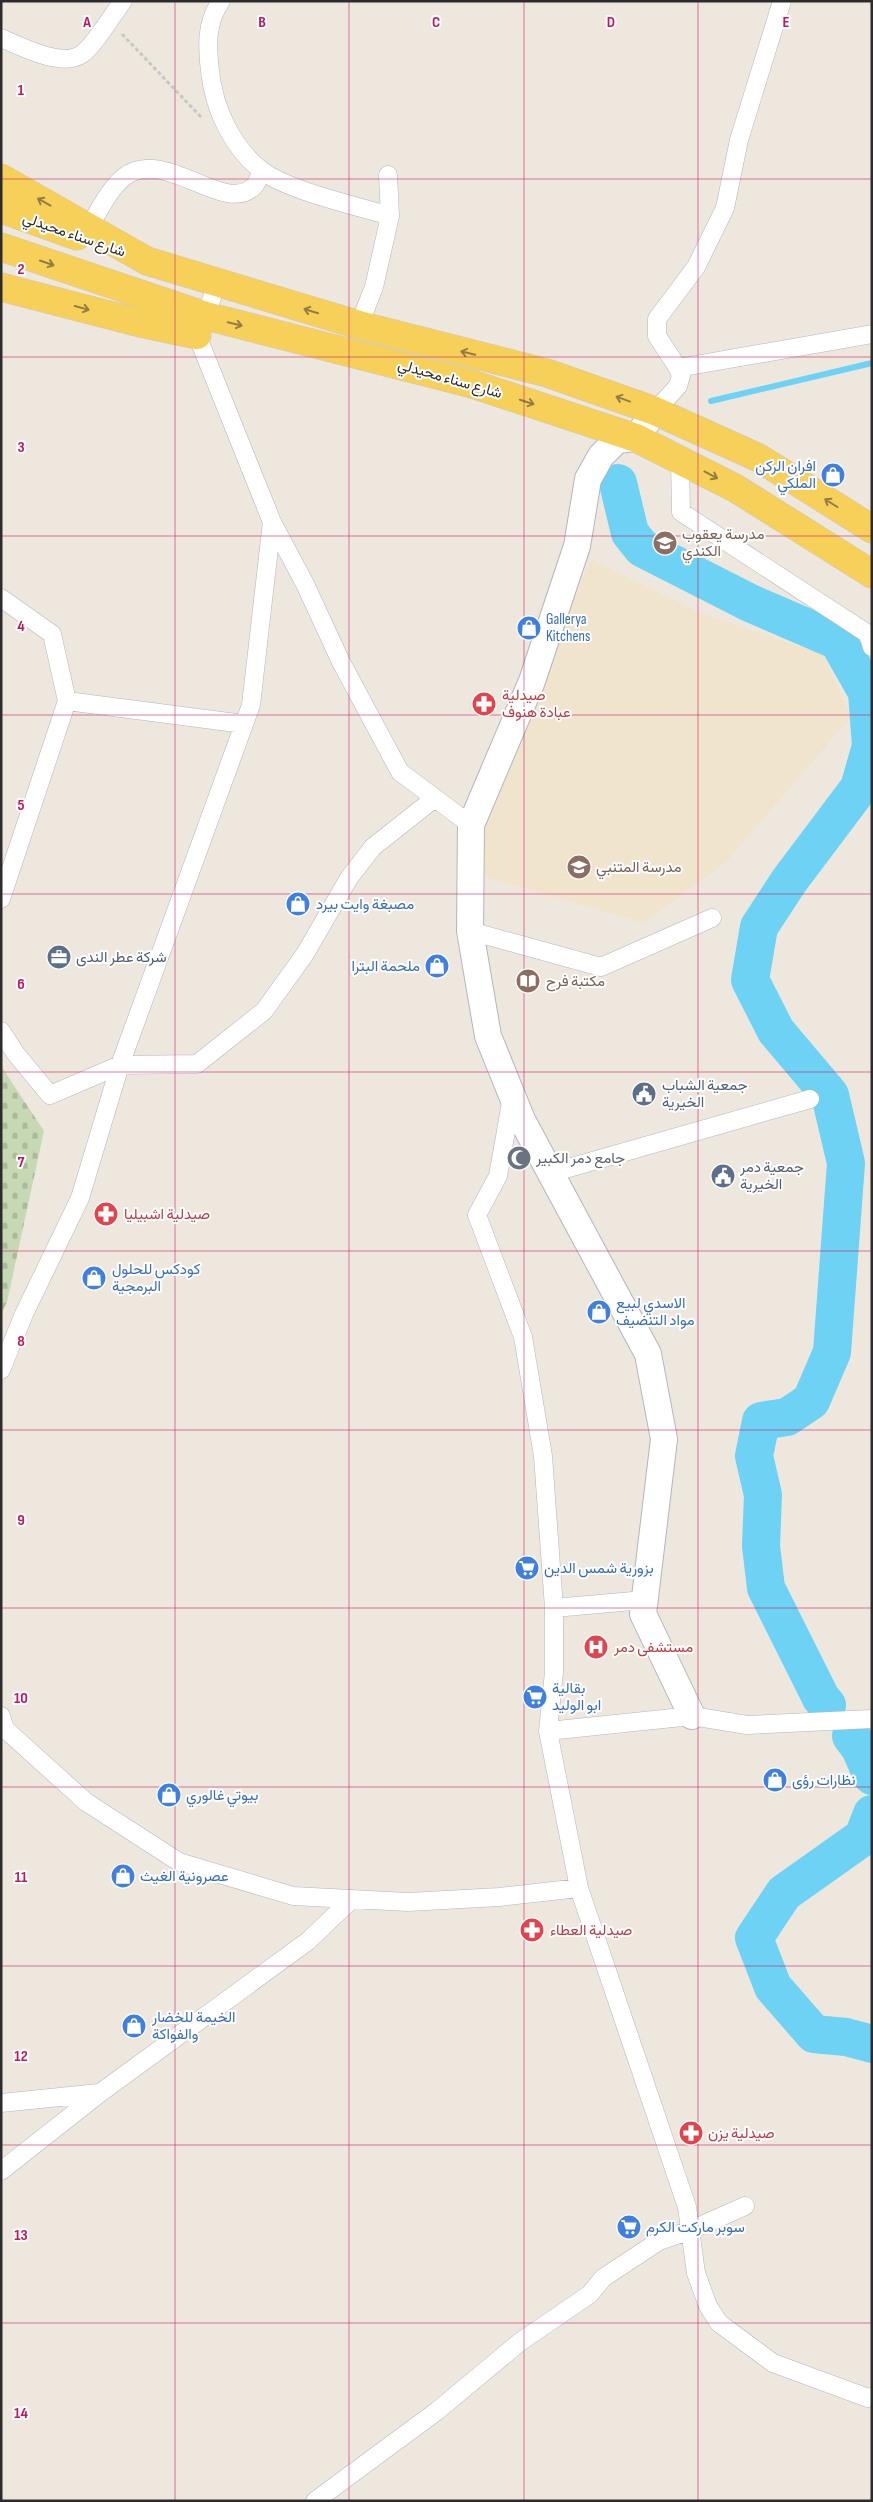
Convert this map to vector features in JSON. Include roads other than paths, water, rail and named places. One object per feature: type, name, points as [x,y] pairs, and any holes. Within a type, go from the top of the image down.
[{"type":"main road","points":[[1,178],[147,261],[359,325],[547,372],[655,411],[759,458],[872,529]]},
{"type":"main road","name":"شارع سناء محيدلي","points":[[1,209],[147,261]]},
{"type":"main road","name":"شارع سناء محيدلي","points":[[1,247],[201,326],[472,384],[636,438],[680,458],[735,488],[872,574]]},
{"type":"main road","points":[[1,287],[140,323],[201,326]]},
{"type":"street","points":[[1,38],[28,50],[58,58],[71,59],[83,53],[123,1]]},
{"type":"street","points":[[221,1],[213,13],[208,31],[211,78],[226,128],[244,155],[262,171],[281,181],[390,216]]},
{"type":"street","points":[[692,1716],[643,1614],[664,1439],[648,1354],[522,1120],[488,1036],[470,931],[471,825],[532,681],[576,546],[588,479],[601,456],[617,440],[636,438],[655,411],[678,386],[681,376],[678,368],[657,336],[657,319],[696,267],[725,208],[739,140],[782,1]]},
{"type":"street","points":[[89,227],[108,196],[124,178],[135,171],[150,168],[165,170],[214,190],[227,193],[244,192],[254,185],[262,171]]},
{"type":"street","points":[[359,325],[374,287],[390,216],[388,175]]},
{"type":"street","points":[[217,282],[201,326],[272,522],[305,584],[341,662],[400,772],[471,825]]},
{"type":"street","points":[[678,368],[872,334]]},
{"type":"street","points":[[680,458],[681,512],[868,634],[872,647]]},
{"type":"street","points":[[1,1370],[24,1314],[80,1198],[120,1066],[251,705],[272,522]]},
{"type":"street","points":[[1,598],[52,634],[67,701],[1,899]]},
{"type":"street","points":[[67,701],[244,724]]},
{"type":"street","points":[[1,1031],[16,1054],[50,1095],[120,1066],[197,1064],[264,1011],[305,954],[349,878],[373,847],[435,798]]},
{"type":"street","points":[[470,931],[601,967],[712,918]]},
{"type":"street","points":[[512,1097],[498,1176],[477,1215],[523,1338],[543,1456],[554,1608],[554,1672],[548,1731],[579,1888],[687,2207],[691,2230],[691,2249],[696,2273],[708,2306],[718,2323],[773,2363],[850,2392],[868,2398],[872,2397]]},
{"type":"street","points":[[551,1174],[810,1099]]},
{"type":"street","points":[[554,1608],[644,1600]]},
{"type":"street","points":[[1,1716],[5,1729],[86,1802],[179,1862],[293,1896],[408,1902],[499,1897],[579,1888]]},
{"type":"street","points":[[548,1731],[692,1716],[747,1725],[872,1719]]},
{"type":"street","points":[[1,2171],[100,2093],[308,1941],[352,1899]]},
{"type":"street","points":[[1,2103],[100,2093]]},
{"type":"street","points":[[315,2501],[437,2411],[520,2342],[590,2294],[603,2278],[659,2241],[691,2230],[745,2206]]},
{"type":"waterway","points":[[711,401],[872,363]]},
{"type":"waterway","points":[[618,483],[630,533],[642,548],[750,603],[838,641],[867,692],[871,746],[859,788],[789,881],[759,927],[750,980],[776,1031],[830,1095],[846,1163],[832,1352],[811,1401],[787,1417],[761,1421],[754,1456],[763,1495],[761,1546],[766,1588],[821,1698],[827,1705]]},
{"type":"waterway","points":[[851,1736],[860,1748],[872,1776]]},
{"type":"waterway","points":[[872,1814],[863,1837],[784,1893],[754,1938],[773,1987],[814,2034],[846,2037],[872,2044]]},
{"type":"place","name":"افران الركن الملكي","points":[[833,475]]},
{"type":"place","name":"مدرسة يعقوب الكندي","points":[[665,543]]},
{"type":"place","name":"Gallerya Kitchens","points":[[529,628]]},
{"type":"place","name":"صيدلية عبادة هنوف","points":[[484,704]]},
{"type":"place","name":"مدرسة المتنبي","points":[[579,867]]},
{"type":"place","name":"مصبغة وايت بيرد","points":[[298,904]]},
{"type":"place","name":"شركة عطر الندى","points":[[59,957]]},
{"type":"place","name":"ملحمة البترا","points":[[437,966]]},
{"type":"place","name":"مكتبة فرح","points":[[528,981]]},
{"type":"place","name":"جمعية الشباب الخيرية","points":[[644,1094]]},
{"type":"place","name":"جامع دمر الكبير","points":[[519,1158]]},
{"type":"place","name":"جمعية دمر الخيرية","points":[[723,1176]]},
{"type":"place","name":"صيدلية اشبيليا","points":[[106,1214]]},
{"type":"place","name":"كودكس للحلول البرمجية","points":[[94,1278]]},
{"type":"place","name":"الاسدي لبيع مواد التنضيف","points":[[599,1312]]},
{"type":"place","name":"بزورية شمس الدين","points":[[527,1568]]},
{"type":"place","name":"مستشفى دمر","points":[[596,1647]]},
{"type":"place","name":"بقالية ابو الوليد","points":[[535,1697]]},
{"type":"place","name":"نظارات رؤى","points":[[775,1780]]},
{"type":"place","name":"بيوتي غالوري","points":[[169,1795]]},
{"type":"place","name":"عصرونية الغيث","points":[[123,1876]]},
{"type":"place","name":"صيدلية العطاء","points":[[532,1930]]},
{"type":"place","name":"الخيمة للخضار والفواكة","points":[[134,2026]]},
{"type":"place","name":"صيدلية يزن","points":[[691,2133]]},
{"type":"place","name":"سوبر ماركت الكرم","points":[[629,2227]]}]
